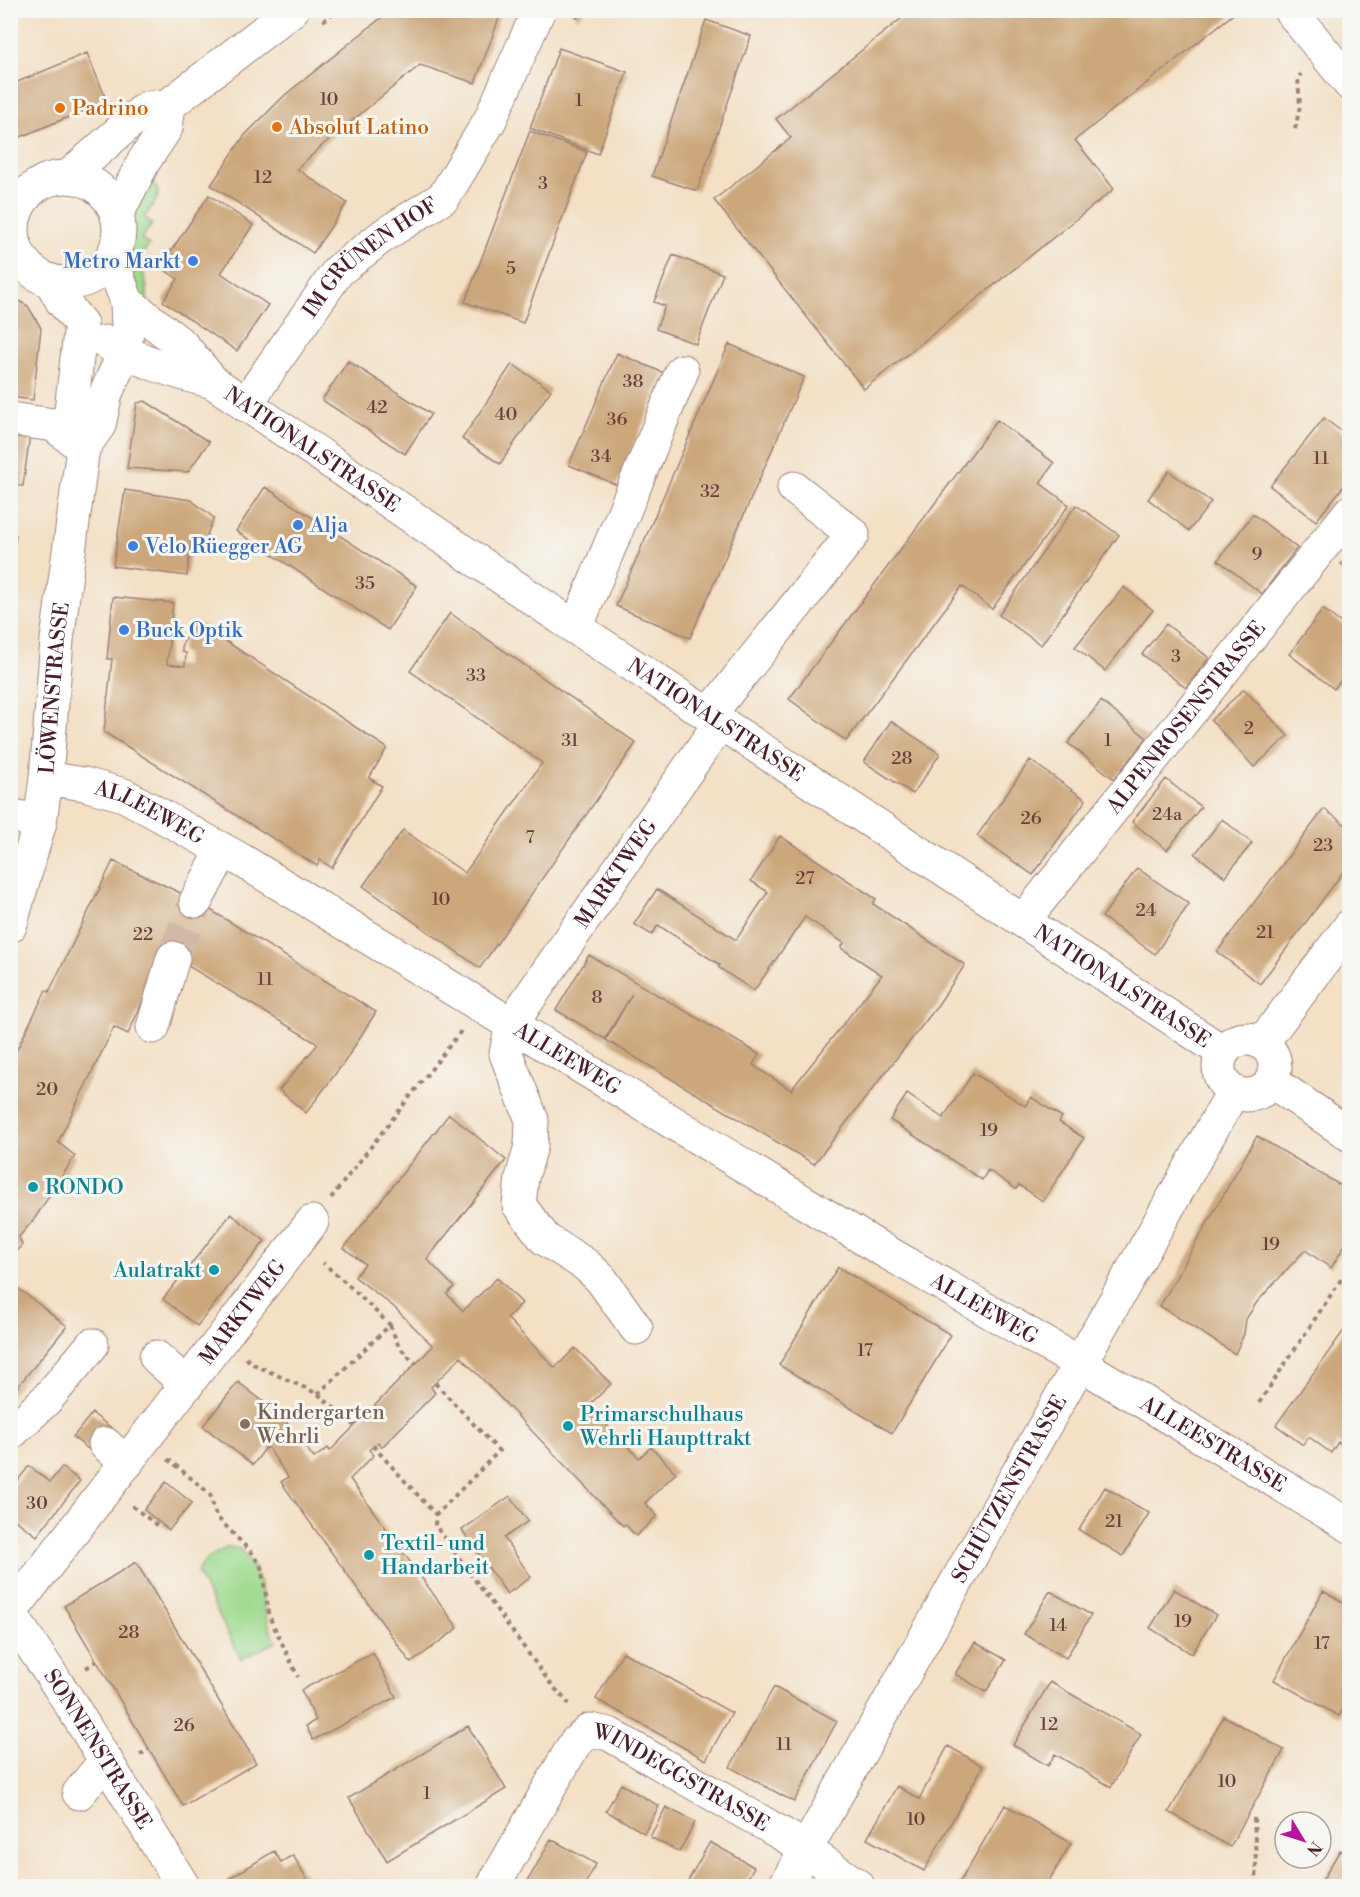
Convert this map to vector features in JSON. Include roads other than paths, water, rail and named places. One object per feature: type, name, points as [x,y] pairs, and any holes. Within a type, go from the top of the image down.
[{"type":"street","points":[[68,177],[146,108],[169,105],[292,10]]},
{"type":"street","name":"IM GRÜNEN HOF","points":[[245,405],[338,271],[384,235],[444,196],[490,120],[539,10]]},
{"type":"street","points":[[1290,10],[1350,84]]},
{"type":"street","points":[[117,214],[144,162],[166,128],[169,105]]},
{"type":"street","points":[[68,177],[84,180],[99,188],[110,200],[117,214],[119,231],[116,247],[109,262],[97,273],[83,280],[67,283],[51,281],[35,273],[17,258],[14,227],[18,197],[52,179],[68,177]]},
{"type":"street","name":"LÖWENSTRASSE","points":[[10,926],[25,819],[46,778],[57,640],[83,448],[99,425],[106,393],[124,352],[128,326],[127,302],[117,275],[109,262]]},
{"type":"street","points":[[51,281],[62,301],[81,324],[70,419],[83,448]]},
{"type":"street","name":"NATIONALSTRASSE","points":[[127,302],[182,345],[213,382],[245,405],[576,628],[1223,1052]]},
{"type":"street","name":"NATIONALSTRASSE","points":[[81,324],[101,340],[124,352],[166,370],[213,382]]},
{"type":"street","points":[[576,628],[682,371]]},
{"type":"street","points":[[10,419],[54,425],[83,448]]},
{"type":"street","name":"MARKTWEG","points":[[512,1023],[714,719],[854,534],[794,488]]},
{"type":"street","name":"ALPENROSENSTRASSE","points":[[1023,921],[1350,512]]},
{"type":"street","name":"ALLEEWEG","points":[[46,778],[84,784],[124,795],[223,850],[512,1023],[876,1246],[1079,1363]]},
{"type":"street","points":[[196,902],[223,850]]},
{"type":"street","points":[[1262,1043],[1350,926]]},
{"type":"street","points":[[153,1027],[173,958]]},
{"type":"street","points":[[512,1023],[506,1054],[532,1120],[531,1146],[522,1178],[519,1205],[545,1239],[586,1265],[601,1279],[636,1328]]},
{"type":"street","points":[[1254,1039],[1262,1043],[1273,1056],[1274,1073],[1271,1081],[1258,1093],[1241,1095],[1233,1092],[1225,1086],[1218,1069],[1223,1052],[1236,1040],[1254,1039]]},
{"type":"street","points":[[1271,1081],[1350,1135]]},
{"type":"street","name":"SCHÜTZENSTRASSE","points":[[785,1887],[1233,1092]]},
{"type":"street","name":"MARKTWEG","points":[[11,1613],[126,1449],[187,1384],[304,1232]]},
{"type":"street","points":[[10,1434],[46,1399],[92,1345]]},
{"type":"street","points":[[156,1357],[187,1384]]},
{"type":"street","name":"ALLEESTRASSE","points":[[1079,1363],[1350,1526]]},
{"type":"street","name":"SONNENSTRASSE","points":[[11,1613],[106,1760],[183,1887]]},
{"type":"street","name":"WINDEGGSTRASSE","points":[[493,1887],[574,1743],[590,1730],[609,1734],[789,1838],[858,1887]]},
{"type":"street","points":[[78,1793],[106,1760]]},
{"type":"tunnel","points":[[173,958],[196,901]]},
{"type":"place","name":"Padrino","points":[[60,108]]},
{"type":"place","name":"Absolut Latino","points":[[277,127]]},
{"type":"place","name":"Metro Markt","points":[[193,261]]},
{"type":"place","name":"Alja","points":[[298,525]]},
{"type":"place","name":"Velo Rüegger AG","points":[[133,546]]},
{"type":"place","name":"Buck Optik","points":[[124,630]]},
{"type":"place","name":"RONDO","points":[[33,1187]]},
{"type":"place","name":"Aulatrakt","points":[[214,1270]]},
{"type":"place","name":"Kindergarten Wehrli","points":[[245,1424]]},
{"type":"place","name":"Primarschulhaus Wehrli Haupttrakt","points":[[568,1426]]},
{"type":"place","name":"Textil- und Handarbeit","points":[[369,1555]]}]
